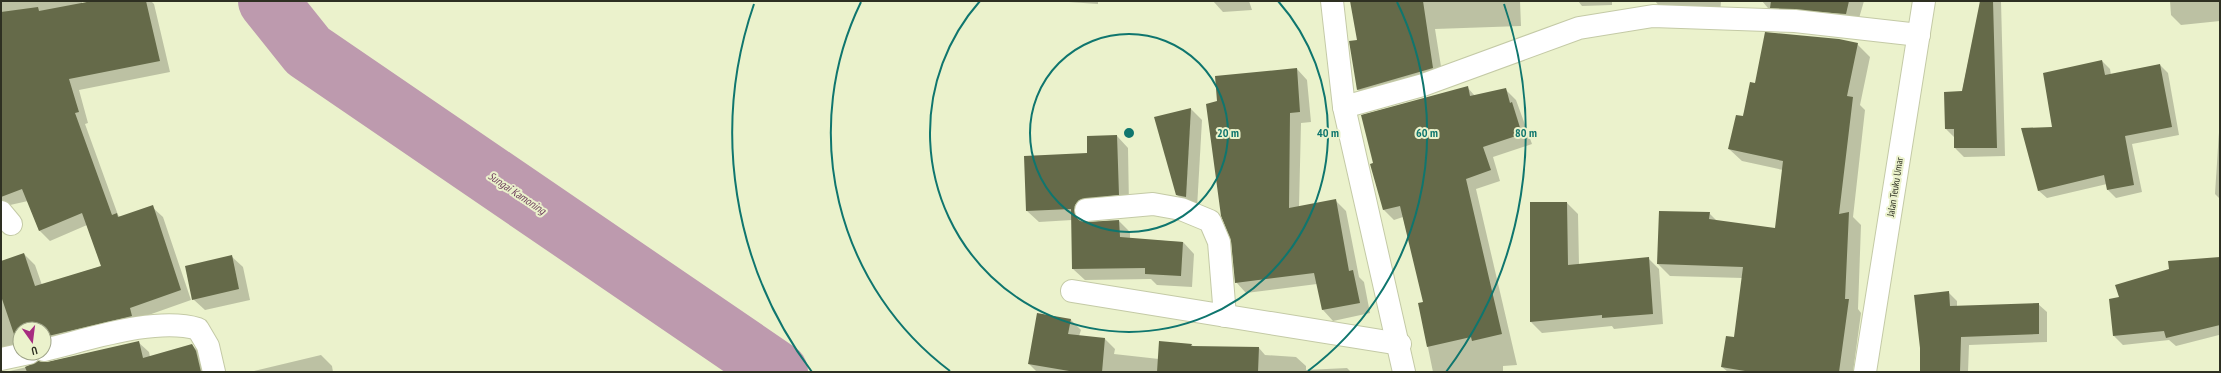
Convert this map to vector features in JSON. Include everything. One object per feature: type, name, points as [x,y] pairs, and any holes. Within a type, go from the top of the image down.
[{"type":"street","points":[[1332,1],[1344,108],[1400,344],[1404,372]]},
{"type":"street","name":"Jalan Teuku Umar","points":[[1865,372],[1924,1]]},
{"type":"street","points":[[1344,108],[1423,85],[1579,28],[1653,16],[1795,21],[1919,35]]},
{"type":"street","points":[[1086,210],[1153,204],[1181,209],[1210,221],[1219,242],[1225,316]]},
{"type":"street","points":[[1072,291],[1400,344]]},
{"type":"street","points":[[52,348],[136,329],[165,325],[188,326],[198,329],[208,346],[214,372]]},
{"type":"street","points":[[1,359],[12,357]]},
{"type":"building","points":[[92,1],[146,1],[160,61],[69,79],[79,112],[75,113],[112,215],[117,213],[118,217],[153,205],[181,290],[130,308],[132,316],[52,335],[52,321],[12,321],[12,328],[1,296],[1,261],[24,253],[35,286],[101,266],[82,213],[39,231],[22,189],[1,197],[1,12],[38,7],[39,11]]},
{"type":"building","points":[[1350,1],[1423,1],[1433,68],[1357,90],[1349,41],[1357,40]]},
{"type":"building","points":[[1771,1],[1849,1],[1846,14],[1770,8]]},
{"type":"building","points":[[1980,1],[1993,1],[1997,148],[1954,148],[1954,129],[1945,129],[1944,92],[1962,91]]},
{"type":"building","points":[[1765,32],[1839,39],[1858,43],[1847,96],[1853,97],[1839,214],[1849,212],[1845,299],[1849,299],[1839,372],[1751,372],[1721,367],[1726,336],[1734,337],[1743,267],[1657,264],[1659,211],[1710,212],[1709,219],[1775,228],[1783,161],[1728,149],[1736,115],[1743,116],[1750,82],[1755,83]]},
{"type":"building","points":[[2102,60],[2105,75],[2160,64],[2172,127],[2125,136],[2134,185],[2107,190],[2104,175],[2038,191],[2021,128],[2052,127],[2043,73]]},
{"type":"building","points":[[1297,68],[1300,112],[1290,113],[1289,208],[1336,199],[1349,271],[1353,270],[1360,303],[1322,310],[1314,273],[1235,283],[1231,241],[1221,216],[1206,104],[1217,101],[1215,76]]},
{"type":"building","points":[[1468,86],[1470,96],[1506,88],[1522,134],[1483,147],[1491,170],[1466,179],[1502,334],[1472,341],[1471,337],[1427,347],[1418,303],[1423,302],[1400,206],[1383,210],[1370,164],[1373,163],[1361,115]]},
{"type":"building","points":[[1191,108],[1186,197],[1176,195],[1154,117]]},
{"type":"building","points":[[1117,135],[1119,195],[1079,200],[1075,205],[1076,217],[1080,221],[1087,222],[1119,220],[1120,237],[1183,242],[1181,276],[1145,274],[1145,268],[1072,269],[1071,209],[1026,211],[1024,156],[1087,153],[1087,136]]},
{"type":"building","points":[[1530,202],[1567,202],[1568,265],[1649,257],[1653,314],[1602,318],[1602,315],[1530,322]]},
{"type":"building","points":[[232,255],[239,289],[192,300],[185,266]]},
{"type":"building","points":[[2220,257],[2220,325],[2166,338],[2164,331],[2113,336],[2109,299],[2119,297],[2115,285],[2169,269],[2168,261]]},
{"type":"building","points":[[1949,291],[1950,306],[2039,303],[2039,334],[1961,337],[1960,372],[1920,372],[1920,348],[1914,295]]},
{"type":"building","points":[[1037,313],[1071,319],[1068,334],[1105,338],[1102,372],[1075,372],[1028,364]]},
{"type":"building","points":[[139,341],[143,358],[192,344],[196,351],[201,372],[27,372],[25,367],[38,361],[52,361]]},
{"type":"building","points":[[1159,341],[1192,344],[1191,346],[1259,347],[1258,372],[1157,372]]},
{"type":"waterway","name":"Sungai Kamoning","points":[[268,1],[308,51],[778,372]]}]
